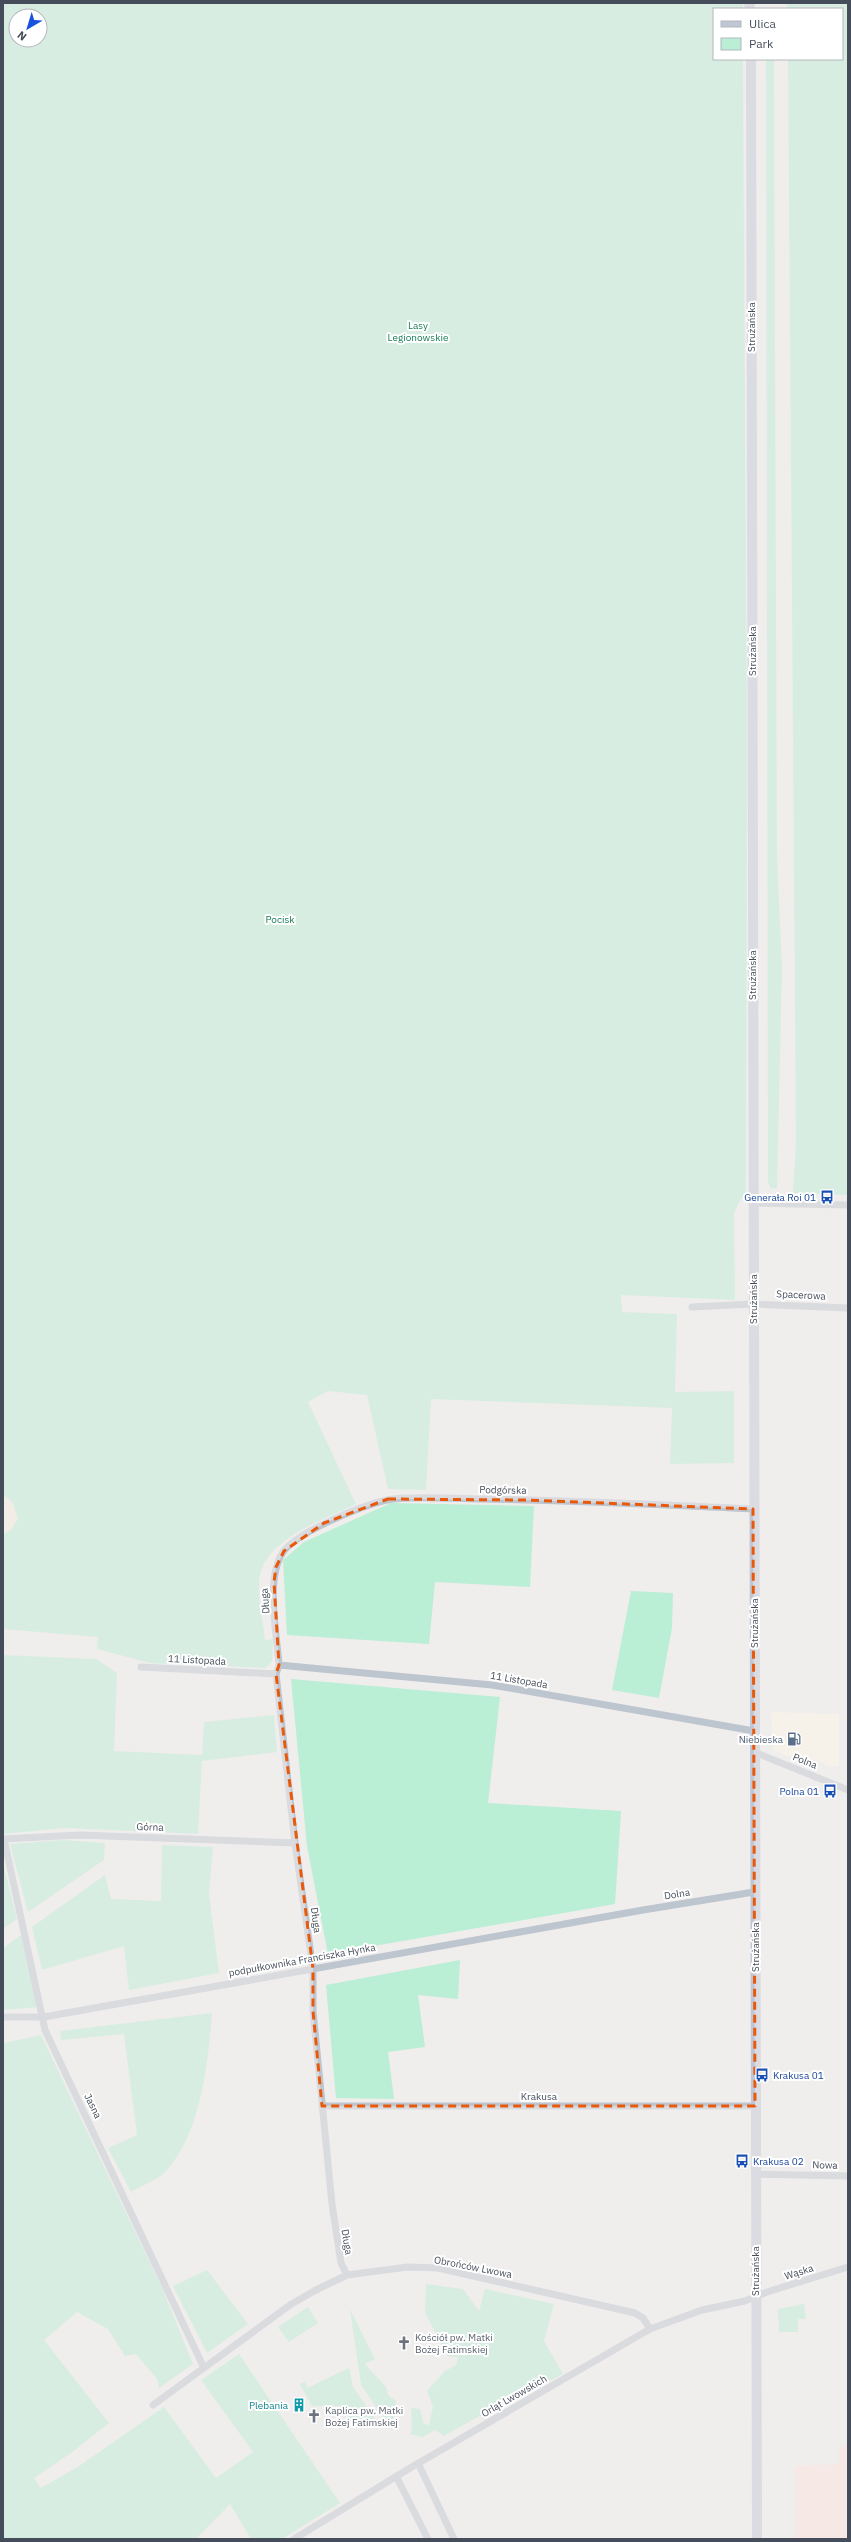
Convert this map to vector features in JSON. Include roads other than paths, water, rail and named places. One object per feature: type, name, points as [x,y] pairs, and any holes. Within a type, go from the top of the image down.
[{"type":"main road","name":"Strużańska","points":[[751,60],[752,1203],[757,2539]]},
{"type":"street","points":[[752,1203],[848,1206]]},
{"type":"street","name":"Spacerowa","points":[[692,1307],[753,1304],[848,1308]]},
{"type":"street","name":"Podgórska","points":[[276,1566],[284,1551],[304,1535],[324,1523],[388,1499],[525,1500],[753,1509]]},
{"type":"street","name":"Długa","points":[[276,1566],[274,1582],[279,1665],[276,1674],[313,1969],[313,2011],[337,2245],[341,2263],[348,2275]]},
{"type":"street","name":"11 Listopada","points":[[279,1665],[492,1685],[754,1731]]},
{"type":"street","name":"11 Listopada","points":[[141,1667],[276,1674]]},
{"type":"street","name":"Polna","points":[[754,1752],[848,1790]]},
{"type":"street","name":"Górna","points":[[3,1839],[79,1834],[296,1842]]},
{"type":"street","name":"Jasna","points":[[3,1839],[44,2016],[45,2030],[204,2368]]},
{"type":"street","name":"Dolna","points":[[603,1917],[754,1892]]},
{"type":"street","name":"podpułkownika Franciszka Hynka","points":[[3,2017],[44,2016],[603,1917]]},
{"type":"street","name":"Krakusa","points":[[322,2106],[755,2106]]},
{"type":"street","name":"Nowa","points":[[755,2174],[848,2176]]},
{"type":"street","name":"Obrońców Lwowa","points":[[153,2405],[290,2305],[348,2275],[408,2267],[438,2268],[635,2313],[643,2318],[650,2329]]},
{"type":"street","name":"Wąska","points":[[755,2296],[848,2267]]},
{"type":"street","name":"Orląt Lwowskich","points":[[294,2539],[418,2463],[650,2329],[702,2310],[746,2301],[755,2296]]},
{"type":"street","points":[[418,2463],[454,2539]]},
{"type":"street","points":[[396,2476],[428,2539]]},
{"type":"place","name":"Generała Roi 01","points":[[827,1197]]},
{"type":"place","name":"Niebieska","points":[[794,1739]]},
{"type":"place","name":"Polna 01","points":[[830,1791]]},
{"type":"place","name":"Krakusa 01","points":[[762,2075]]},
{"type":"place","name":"Krakusa 02","points":[[742,2161]]},
{"type":"place","name":"Kościół pw. Matki Bożej Fatimskiej","points":[[404,2343]]},
{"type":"place","name":"Plebania","points":[[299,2405]]},
{"type":"place","name":"Kaplica pw. Matki Bożej Fatimskiej","points":[[314,2416]]},
{"type":"park label","name":"Lasy Legionowskie","points":[[418,330]]},
{"type":"park label","name":"Pocisk","points":[[280,919]]}]
